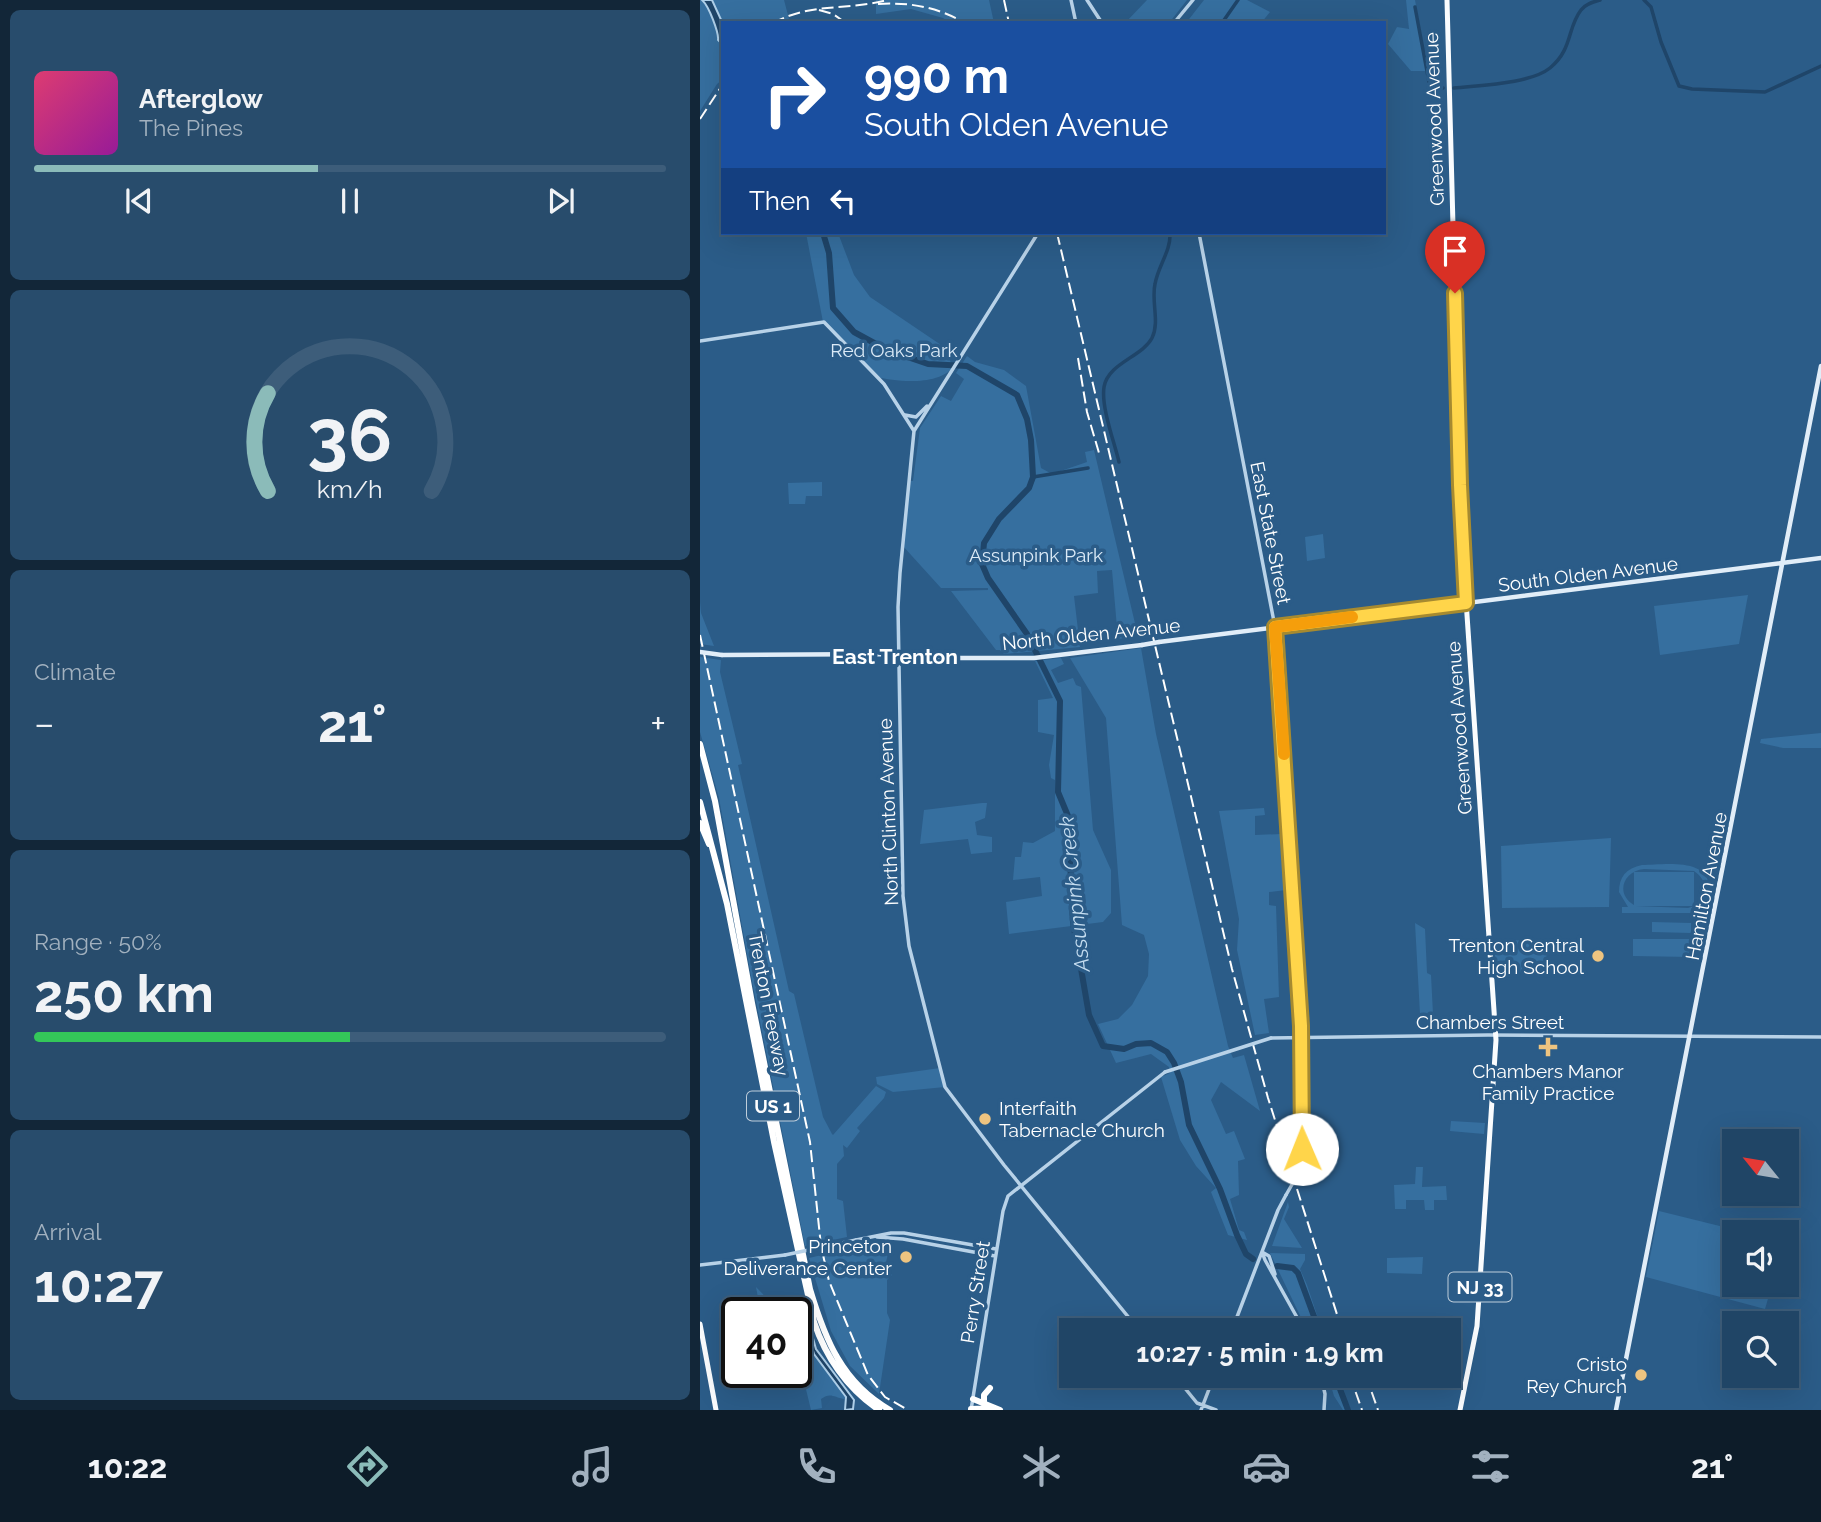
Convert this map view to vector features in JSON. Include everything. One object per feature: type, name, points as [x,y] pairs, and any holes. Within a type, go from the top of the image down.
[{"type":"highway","name":"Trenton Freeway","points":[[700,744],[709,775],[810,1289],[821,1326],[835,1357],[858,1386],[890,1410]]},
{"type":"highway","points":[[700,759],[709,775]]},
{"type":"highway","name":"Trenton Freeway","points":[[700,802],[715,857],[811,1312],[822,1342],[838,1371],[856,1392],[879,1410]]},
{"type":"highway","points":[[700,823],[715,857]]},
{"type":"highway","points":[[984,1403],[985,1394],[990,1388]]},
{"type":"highway","points":[[972,1399],[998,1409]]},
{"type":"highway","points":[[971,1410],[998,1409]]},
{"type":"main road","name":"Greenwood Avenue","points":[[1447,0],[1460,485],[1496,1035],[1477,1326],[1460,1410]]},
{"type":"main road","name":"Hamilton Avenue","points":[[1616,1410],[1821,366]]},
{"type":"main road","name":"South Olden Avenue","points":[[1275,627],[1821,558]]},
{"type":"main road","name":"North Olden Avenue","points":[[700,652],[722,655],[1034,658],[1275,627]]},
{"type":"main road","points":[[700,1324],[716,1410]]},
{"type":"street","points":[[1071,0],[1076,21]]},
{"type":"street","points":[[1087,0],[1101,21]]},
{"type":"street","points":[[1176,21],[1192,0]]},
{"type":"street","points":[[700,341],[824,322],[884,384],[914,431],[1037,235]]},
{"type":"street","name":"East State Street","points":[[1199,235],[1275,627],[1301,1037],[1302,1164],[1286,1195],[1237,1318]]},
{"type":"street","points":[[902,414],[909,418],[916,417],[931,402]]},
{"type":"street","name":"North Clinton Avenue","points":[[914,431],[900,573],[899,655],[901,878],[909,946],[946,1090],[1129,1318]]},
{"type":"street","name":"Chambers Street","points":[[1165,1072],[1271,1038],[1496,1035],[1821,1037]]},
{"type":"street","name":"Perry Street","points":[[971,1410],[1005,1202],[1011,1192],[1165,1072]]},
{"type":"street","points":[[700,1265],[785,1255],[871,1236],[904,1233],[996,1249]]},
{"type":"street","points":[[871,1236],[903,1239],[995,1256]]},
{"type":"street","points":[[1262,1252],[1275,1276]]},
{"type":"street","points":[[1262,1252],[1269,1256],[1275,1276],[1298,1318]]},
{"type":"street","points":[[1254,1277],[1261,1269],[1270,1270]]},
{"type":"street","points":[[1185,1388],[1202,1408],[1216,1410]]},
{"type":"street","points":[[1202,1408],[1210,1388]]},
{"type":"street","points":[[1324,1388],[1324,1410]]},
{"type":"green space","points":[[700,0],[708,6],[721,40],[721,81],[700,111]]},
{"type":"green space","points":[[712,0],[784,0],[789,21],[722,21]]},
{"type":"green space","points":[[876,0],[989,0],[994,21],[947,21],[911,9],[876,14]]},
{"type":"green space","points":[[1147,0],[1187,0],[1171,21],[1127,21]]},
{"type":"green space","points":[[1204,0],[1247,0],[1270,12],[1263,21],[1188,21]]},
{"type":"green space","points":[[1406,0],[1415,0],[1428,71],[1411,71],[1388,44],[1397,27],[1409,29]]},
{"type":"green space","name":"Red Oaks Park","points":[[806,235],[839,235],[854,275],[870,297],[953,353],[950,361],[954,366],[939,377],[929,380],[906,381],[877,377],[823,322]]},
{"type":"green space","name":"Assunpink Park","points":[[967,356],[975,362],[1004,370],[1026,386],[1041,468],[1052,474],[1087,462],[1085,452],[1094,450],[1138,636],[1118,639],[1112,570],[1097,571],[1098,593],[1074,596],[1080,647],[1004,654],[996,650],[951,591],[988,588],[941,588],[902,545],[920,428],[941,396],[951,401],[964,379],[956,373]]},
{"type":"green space","points":[[822,482],[822,496],[806,496],[805,504],[789,504],[788,483]]},
{"type":"green space","points":[[1323,534],[1325,558],[1307,561],[1305,537]]},
{"type":"green space","points":[[1748,595],[1739,644],[1660,655],[1654,606]]},
{"type":"green space","points":[[700,602],[701,613],[714,646],[700,644]]},
{"type":"green space","points":[[1141,648],[1156,734],[1228,1046],[1233,1058],[1244,1055],[1260,1111],[1221,1082],[1211,1100],[1226,1134],[1234,1131],[1245,1159],[1238,1161],[1239,1195],[1230,1199],[1239,1230],[1244,1232],[1247,1240],[1228,1235],[1211,1192],[1216,1188],[1196,1166],[1180,1140],[1161,1077],[1170,1073],[1169,1067],[1151,1054],[1116,1063],[1098,1024],[1118,1019],[1132,1005],[1148,976],[1149,954],[1144,935],[1122,925],[1106,718],[1070,658]]},
{"type":"green space","points":[[700,657],[721,660],[720,672],[742,764],[738,765],[789,991],[794,994],[823,1117],[832,1134],[876,1086],[886,1092],[884,1098],[857,1128],[860,1131],[847,1148],[843,1145],[844,1156],[837,1164],[837,1199],[843,1201],[847,1237],[805,1246],[751,976],[719,798],[700,732]]},
{"type":"green space","points":[[1061,658],[1064,664],[1051,670],[1058,683],[1073,678],[1076,685],[1081,687],[1093,830],[1111,870],[1111,913],[1103,922],[1009,934],[1006,902],[1042,896],[1040,877],[1013,880],[1015,857],[1021,857],[1023,842],[1033,843],[1055,831],[1055,780],[1051,778],[1049,765],[1054,735],[1038,732],[1038,700],[1053,698],[1035,661]]},
{"type":"green space","points":[[1821,733],[1821,748],[1783,748],[1760,743],[1761,739]]},
{"type":"green space","points":[[987,803],[985,818],[975,822],[977,835],[992,837],[992,852],[971,854],[968,839],[920,844],[924,810]]},
{"type":"green space","points":[[1264,808],[1265,815],[1255,816],[1255,835],[1282,834],[1286,890],[1269,892],[1269,905],[1276,906],[1279,997],[1264,999],[1269,1033],[1255,1035],[1237,950],[1239,919],[1219,811]]},
{"type":"green space","points":[[1611,838],[1609,907],[1502,908],[1501,846]]},
{"type":"green space","points":[[1672,864],[1693,867],[1707,877],[1707,898],[1695,913],[1622,913],[1622,907],[1628,907],[1619,892],[1620,882],[1628,871],[1642,865]],"holes":[[[1694,871],[1703,881],[1705,892],[1700,902],[1694,906],[1694,872],[1634,872]],[[1634,872],[1634,905],[1628,900],[1623,889],[1624,884]],[[1635,906],[1693,906],[1688,908]]]},
{"type":"green space","points":[[1652,922],[1691,923],[1691,933],[1652,932]]},
{"type":"green space","points":[[1415,923],[1425,929],[1427,973],[1431,975],[1433,1014],[1420,1014]]},
{"type":"green space","points":[[1633,939],[1691,939],[1691,957],[1633,956]]},
{"type":"green space","points":[[1494,940],[1547,941],[1546,973],[1496,972]]},
{"type":"green space","points":[[940,1068],[945,1087],[893,1092],[877,1084],[876,1077]]},
{"type":"green space","points":[[1451,1121],[1485,1123],[1484,1134],[1450,1131]]},
{"type":"green space","points":[[1416,1167],[1423,1167],[1422,1187],[1446,1186],[1447,1200],[1434,1200],[1434,1210],[1425,1210],[1424,1200],[1406,1200],[1406,1209],[1395,1209],[1394,1185],[1415,1184]]},
{"type":"green space","points":[[1288,1202],[1289,1207],[1284,1219],[1302,1248],[1272,1246]]},
{"type":"green space","points":[[1659,1211],[1722,1227],[1722,1297],[1768,1297],[1765,1309],[1646,1277]]},
{"type":"green space","points":[[891,1242],[885,1266],[892,1275],[887,1280],[887,1313],[890,1320],[879,1394],[850,1366],[831,1331],[809,1258]]},
{"type":"green space","points":[[1270,1253],[1305,1254],[1300,1269],[1318,1318],[1301,1318]]},
{"type":"green space","points":[[1423,1257],[1422,1274],[1387,1273],[1387,1258]]},
{"type":"green space","points":[[756,1287],[766,1297],[758,1297]]},
{"type":"green space","points":[[812,1347],[846,1397],[844,1399],[827,1396],[821,1399],[822,1408],[811,1410],[806,1388],[812,1388]]},
{"type":"green space","points":[[1332,1388],[1341,1388],[1351,1410],[1343,1410]]},
{"type":"shaded area","points":[[702,0],[712,0],[722,21],[721,43],[718,40],[708,8]]},
{"type":"shaded area","points":[[812,1335],[816,1349],[854,1400],[853,1409],[845,1410],[846,1397],[814,1354]]},
{"type":"waterway","points":[[1223,21],[1238,0]]},
{"type":"waterway","points":[[1454,88],[1504,83],[1530,77],[1550,68],[1563,53],[1581,10],[1600,0]]},
{"type":"waterway","points":[[1644,0],[1651,7],[1661,42],[1679,86],[1765,92],[1821,66]]},
{"type":"waterway","points":[[1415,7],[1429,82],[1443,88]]},
{"type":"waterway","name":"Assunpink Creek","points":[[824,235],[829,253],[833,308],[854,332],[887,350],[928,364],[967,366],[1017,395],[1027,419],[1033,477],[1029,488],[999,519],[984,543],[982,564],[988,578],[1027,634],[1060,701],[1058,792],[1068,816],[1073,922],[1089,1015],[1103,1046],[1124,1049],[1136,1044],[1151,1043],[1167,1052],[1181,1082],[1189,1125],[1220,1189],[1246,1254],[1253,1259]]},
{"type":"waterway","points":[[1119,462],[1106,414],[1104,387],[1112,372],[1152,338],[1155,325],[1155,284],[1170,235]]},
{"type":"waterway","points":[[1033,477],[1088,468]]},
{"type":"waterway","name":"Assunpink Creek","points":[[1277,1266],[1293,1268],[1298,1273],[1315,1318]]},
{"type":"waterway","name":"Assunpink Creek","points":[[1340,1388],[1348,1410]]},
{"type":"railway","points":[[777,21],[816,9],[887,0]]},
{"type":"railway","points":[[1004,0],[1009,21]]},
{"type":"railway","points":[[878,4],[923,7],[961,21]]},
{"type":"railway","points":[[819,10],[833,14],[843,21]]},
{"type":"railway","points":[[700,119],[721,87]]},
{"type":"railway","points":[[1057,235],[1232,969],[1268,1098],[1338,1318]]},
{"type":"railway","points":[[1078,358],[1087,412],[1099,453]]},
{"type":"railway","points":[[700,635],[810,1142],[821,1246],[829,1281],[868,1375],[885,1397],[908,1410]]},
{"type":"railway","points":[[1354,1388],[1362,1410]]},
{"type":"railway","points":[[1370,1388],[1378,1410]]},
{"type":"slow traffic","points":[[1284,754],[1275,627],[1352,617]]},
{"type":"place","name":"Trenton Central High School","points":[[1598,956]]},
{"type":"place","name":"Chambers Manor Family Practice","points":[[1548,1047]]},
{"type":"place","name":"Interfaith Tabernacle Church","points":[[985,1119]]},
{"type":"place","name":"Princeton Deliverance Center","points":[[906,1257]]},
{"type":"place","name":"Cristo Rey Church","points":[[1641,1375]]},
{"type":"district","name":"East Trenton","points":[[895,656]]},
{"type":"route","points":[[1302,1149],[1301,1026],[1275,627],[1466,603],[1461,527],[1455,293]]}]
